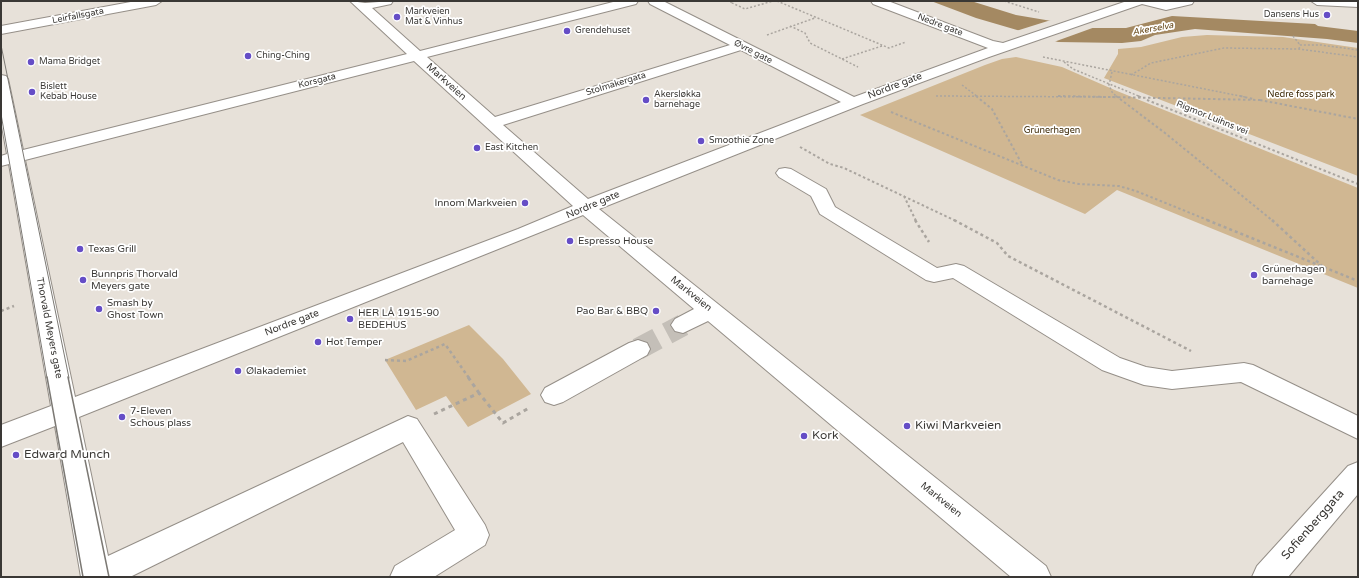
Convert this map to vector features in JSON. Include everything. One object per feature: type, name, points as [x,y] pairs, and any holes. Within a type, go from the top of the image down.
[{"type":"street","name":"Leirfallsgata","points":[[1,30],[156,1]]},
{"type":"street","points":[[359,4],[387,1]]},
{"type":"street","name":"Korsgata","points":[[9,159],[632,1]]},
{"type":"street","name":"Øvre gate","points":[[654,1],[853,102]]},
{"type":"street","name":"Nedre gate","points":[[877,1],[989,44],[1003,47]]},
{"type":"street","points":[[1108,1],[1124,6]]},
{"type":"street","name":"Nordre gate","points":[[1,436],[538,228],[586,207],[853,102],[945,67],[1139,1]]},
{"type":"street","points":[[1144,1],[1166,6],[1188,1]]},
{"type":"street","points":[[1317,1],[1358,4]]},
{"type":"street","name":"Markveien","points":[[359,4],[586,207],[1035,577]]},
{"type":"street","name":"Stolmakergata","points":[[492,123],[741,46]]},
{"type":"street","name":"Thorvald Meyers gate","points":[[1,79],[9,159],[65,411],[97,577]]},
{"type":"street","points":[[786,173],[818,193],[827,210],[934,275],[956,271],[1118,367],[1144,376],[1172,380],[1244,372],[1358,428]]},
{"type":"street","points":[[683,325],[711,310]]},
{"type":"street","points":[[554,395],[638,349]]},
{"type":"street","points":[[97,577],[408,427],[474,535],[406,577]]},
{"type":"street","name":"Sofienberggata","points":[[1268,577],[1358,474]]},
{"type":"path","points":[[736,1],[730,2],[745,9],[773,1]]},
{"type":"path","points":[[777,1],[889,48],[906,42]]},
{"type":"path","points":[[797,24],[815,18]]},
{"type":"path","points":[[790,26],[804,33],[810,44],[858,67]]},
{"type":"path","points":[[1293,36],[1300,45]]},
{"type":"path","points":[[842,59],[883,45]]},
{"type":"path","points":[[1299,49],[1300,45]]},
{"type":"path","points":[[1300,45],[1321,45],[1358,50]]},
{"type":"path","points":[[1131,76],[1151,63],[1193,52],[1224,48],[1299,49],[1358,57]]},
{"type":"path","name":"Rigmor Luihns vei","points":[[1112,72],[1064,62],[1073,69],[1109,85],[1358,184]]},
{"type":"path","points":[[945,67],[951,76],[992,109],[1023,166]]},
{"type":"path","points":[[1323,268],[1312,255],[1270,218],[1165,133],[1118,98],[1112,92],[1109,85],[1112,72],[1358,119]]},
{"type":"path","points":[[928,96],[975,95],[1260,100]]},
{"type":"path","points":[[888,111],[1058,180],[1069,183],[1113,185],[1136,192],[1358,281]]},
{"type":"path","points":[[799,146],[830,164],[844,168],[904,195],[997,243],[1008,256],[1232,373]]},
{"type":"path","points":[[904,195],[919,228],[942,260],[956,271]]},
{"type":"path","points":[[1,311],[14,306]]},
{"type":"path","points":[[385,360],[406,361],[445,344],[503,423],[554,395]]},
{"type":"path","points":[[408,427],[480,392]]},
{"type":"green space","name":"Nedre foss park","points":[[1207,35],[1283,37],[1358,48],[1358,176],[1104,78],[1118,54],[1118,49],[1141,47],[1182,37]]},
{"type":"green space","name":"Grünerhagen","points":[[1016,57],[1062,67],[1117,91],[1358,188],[1358,288],[1117,190],[1085,214],[860,115],[985,65],[1002,59]]},
{"type":"green space","points":[[469,325],[503,359],[531,394],[468,427],[446,396],[416,410],[385,360]]},
{"type":"water","name":"Akerselva","points":[[931,1],[971,1],[1016,15],[1093,28],[1126,28],[1172,16],[1315,24],[1318,26],[1358,31],[1358,43],[1327,39],[1195,29],[1155,35],[1141,41],[1122,43],[1058,42],[976,18]]},
{"type":"pier","points":[[1051,20],[1098,26],[1051,43],[1016,31]]},
{"type":"tunnel","points":[[638,349],[683,325]]},
{"type":"tram line","points":[[1,45],[69,378]]},
{"type":"tram line","points":[[1,114],[47,378]]},
{"type":"tram line","points":[[47,377],[83,577]]},
{"type":"tram line","points":[[68,377],[109,577]]},
{"type":"place","name":"Dansens Hus","points":[[1327,15]]},
{"type":"place","name":"Markveien Mat & Vinhus","points":[[397,17]]},
{"type":"place","name":"Grendehuset","points":[[567,31]]},
{"type":"place","name":"Ching-Ching","points":[[248,56]]},
{"type":"place","name":"Mama Bridget","points":[[31,62]]},
{"type":"place","name":"Bislett Kebab House","points":[[32,92]]},
{"type":"place","name":"Akersløkka barnehage","points":[[646,100]]},
{"type":"place","name":"Smoothie Zone","points":[[701,141]]},
{"type":"place","name":"East Kitchen","points":[[477,148]]},
{"type":"place","name":"Innom Markveien","points":[[525,203]]},
{"type":"place","name":"Espresso House","points":[[570,241]]},
{"type":"place","name":"Texas Grill","points":[[80,249]]},
{"type":"place","name":"Grünerhagen barnehage","points":[[1254,275]]},
{"type":"place","name":"Bunnpris Thorvald Meyers gate","points":[[83,280]]},
{"type":"place","name":"Smash by Ghost Town","points":[[99,309]]},
{"type":"place","name":"Pao Bar & BBQ","points":[[656,311]]},
{"type":"place","name":"HER LÅ 1915-90 BEDEHUS","points":[[350,319]]},
{"type":"place","name":"Hot Temper","points":[[318,342]]},
{"type":"place","name":"Ølakademiet","points":[[238,371]]},
{"type":"place","name":"7-Eleven Schous plass","points":[[122,417]]},
{"type":"place","name":"Kiwi Markveien","points":[[907,426]]},
{"type":"place","name":"Kork","points":[[804,436]]},
{"type":"place","name":"Edward Munch","points":[[16,455]]}]
